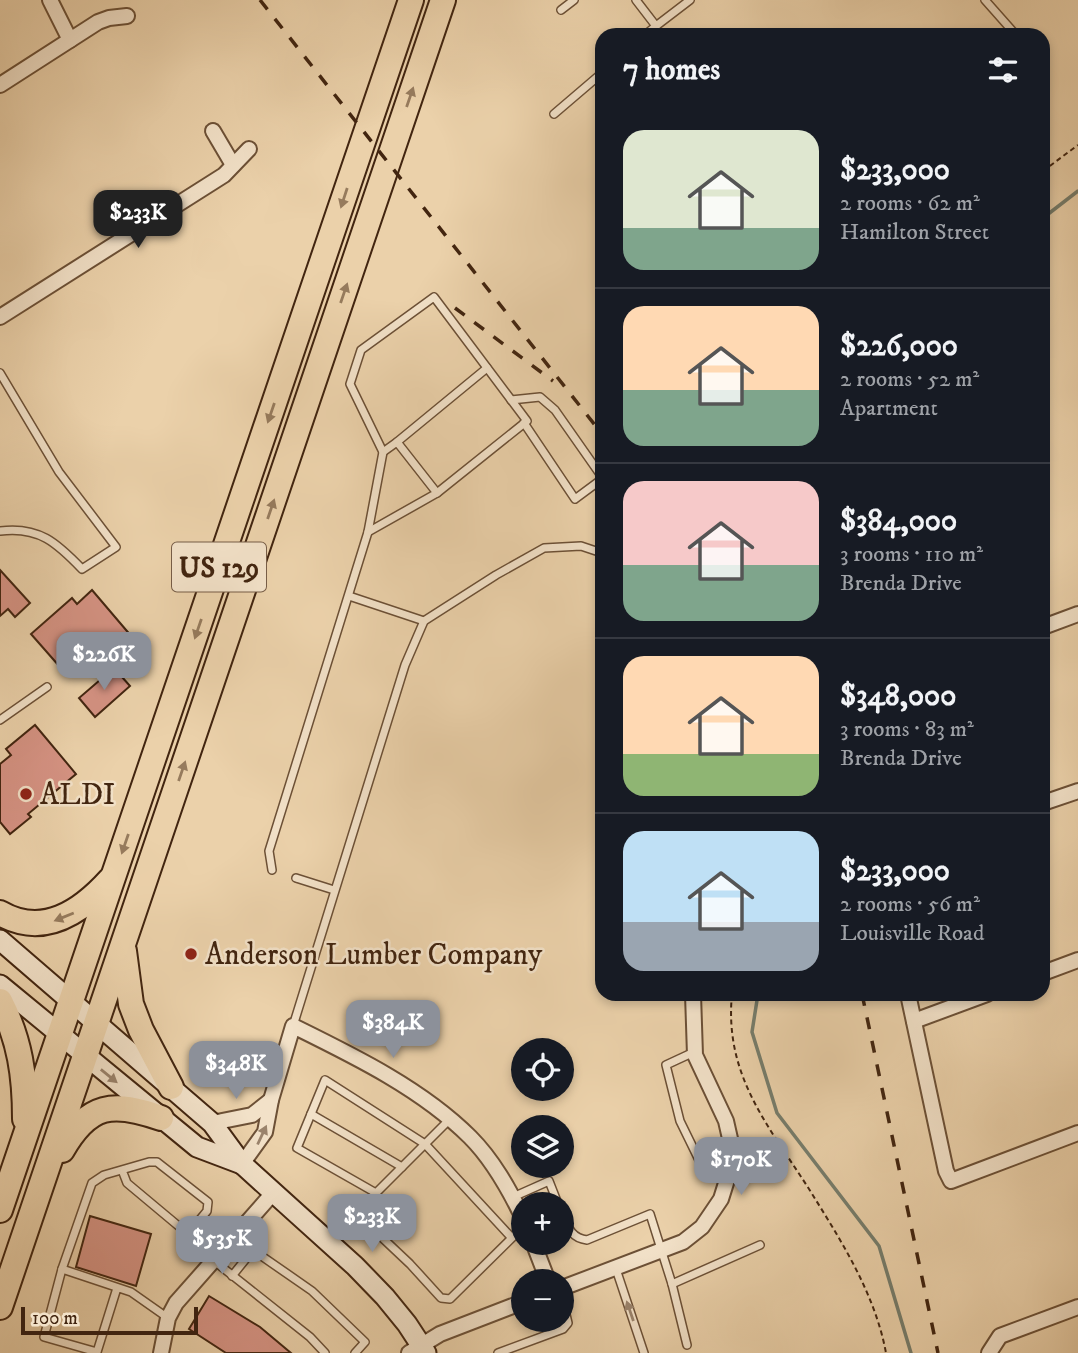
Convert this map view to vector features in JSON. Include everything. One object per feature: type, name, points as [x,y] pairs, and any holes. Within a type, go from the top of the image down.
[{"type":"highway","name":"US 129","points":[[0,1210],[411,0]]},
{"type":"highway","name":"US 129","points":[[0,1307],[443,0]]},
{"type":"highway","points":[[0,913],[23,922],[58,920],[90,902],[115,874]]},
{"type":"highway","points":[[124,943],[131,1004],[141,1030],[171,1087]]},
{"type":"highway","points":[[0,1001],[18,1044],[24,1073],[25,1137]]},
{"type":"highway","points":[[38,1193],[71,1135],[85,1117],[117,1108],[134,1108],[161,1118]]},
{"type":"main road","points":[[0,940],[96,1020],[212,1123],[242,1164],[355,1266],[407,1324],[419,1350]]},
{"type":"main road","points":[[0,985],[197,1146],[242,1164]]},
{"type":"street","points":[[50,0],[70,40]]},
{"type":"street","points":[[0,85],[109,18],[127,16]]},
{"type":"street","points":[[213,131],[233,165]]},
{"type":"street","points":[[0,317],[223,175],[249,149]]},
{"type":"street","points":[[1050,624],[1078,614]]},
{"type":"street","points":[[1050,801],[1078,791]]},
{"type":"street","points":[[1050,970],[1078,960]]},
{"type":"street","points":[[574,1284],[662,1252],[682,1242],[702,1227],[721,1199],[732,1167],[731,1143],[726,1121],[701,1071],[695,1052],[693,1001]]},
{"type":"street","points":[[910,1001],[946,1171],[951,1181],[1078,1133]]},
{"type":"street","points":[[914,1021],[969,1001]]},
{"type":"street","points":[[242,1164],[265,1132],[271,1100],[293,1026],[394,1081],[450,1119],[482,1150],[511,1194]]},
{"type":"street","points":[[212,1123],[252,1115],[271,1100]]},
{"type":"street","points":[[161,1353],[168,1318],[185,1290],[273,1193]]},
{"type":"street","points":[[419,1350],[440,1334],[511,1307]]},
{"type":"street","points":[[990,1350],[1000,1336],[1078,1307]]},
{"type":"lane","points":[[561,10],[574,0]]},
{"type":"lane","points":[[636,0],[656,26]]},
{"type":"lane","points":[[654,28],[690,0]]},
{"type":"lane","points":[[985,0],[1010,28]]},
{"type":"lane","points":[[554,114],[595,79]]},
{"type":"lane","points":[[272,870],[270,852],[368,532],[383,452],[350,384],[361,350],[434,298],[527,421],[437,493],[368,532]]},
{"type":"lane","points":[[383,452],[487,369]]},
{"type":"lane","points":[[0,373],[59,472],[116,547],[82,569],[55,542],[34,533],[12,529],[0,531]]},
{"type":"lane","points":[[511,400],[540,397],[555,410],[595,468]]},
{"type":"lane","points":[[524,423],[575,499],[595,483]]},
{"type":"lane","points":[[397,442],[437,493]]},
{"type":"lane","points":[[293,1026],[405,665],[424,621],[544,548],[581,546],[595,551]]},
{"type":"lane","points":[[349,596],[424,621]]},
{"type":"lane","points":[[0,720],[47,687]]},
{"type":"lane","points":[[296,878],[334,890]]},
{"type":"lane","points":[[695,1052],[666,1065],[680,1121],[702,1166],[732,1167]]},
{"type":"lane","points":[[376,1194],[298,1148],[325,1080],[425,1144],[511,1237],[450,1299],[441,1298],[410,1264],[356,1213],[376,1194],[402,1167],[425,1144],[450,1119]]},
{"type":"lane","points":[[311,1114],[402,1167]]},
{"type":"lane","points":[[117,1288],[97,1352],[44,1337],[43,1332],[62,1269],[92,1183],[104,1175],[157,1162],[208,1202],[207,1211],[187,1234]]},
{"type":"lane","points":[[122,1170],[127,1183],[213,1260],[310,1337],[325,1353]]},
{"type":"lane","points":[[524,1192],[549,1181],[553,1192]]},
{"type":"lane","points":[[574,1236],[587,1240],[650,1214],[672,1284],[687,1345]]},
{"type":"lane","points":[[672,1284],[761,1245]]},
{"type":"lane","points":[[232,1276],[253,1250],[312,1291],[365,1342],[355,1353]]},
{"type":"lane","points":[[62,1269],[131,1292],[168,1318]]},
{"type":"lane","points":[[616,1269],[644,1353]]},
{"type":"lane","points":[[498,1353],[555,1332]]},
{"type":"path","points":[[1050,166],[1078,145]]},
{"type":"path","points":[[732,1001],[732,1035],[746,1090],[861,1279],[877,1318],[886,1353]]},
{"type":"building","points":[[0,570],[30,603],[15,617],[8,609],[0,616]]},
{"type":"building","points":[[92,590],[132,637],[102,663],[93,652],[67,675],[31,634],[72,598],[77,604]]},
{"type":"building","points":[[114,668],[130,686],[95,717],[79,698]]},
{"type":"building","name":"ALDI","points":[[35,725],[76,774],[28,814],[31,817],[10,834],[0,822],[0,764],[11,755],[6,749]]},
{"type":"building","points":[[90,1216],[151,1234],[136,1286],[76,1267]]},
{"type":"building","points":[[209,1296],[260,1327],[291,1353],[226,1353],[189,1329]]},
{"type":"waterway","points":[[1050,213],[1078,191]]},
{"type":"waterway","points":[[757,1001],[752,1032],[777,1113],[879,1246],[911,1353]]},
{"type":"railway","points":[[260,0],[595,425]]},
{"type":"railway","points":[[455,308],[553,381]]},
{"type":"railway","points":[[863,1001],[938,1353]]},
{"type":"place","name":"ALDI","points":[[26,794]]},
{"type":"place","name":"Anderson Lumber Company","points":[[191,954]]}]
